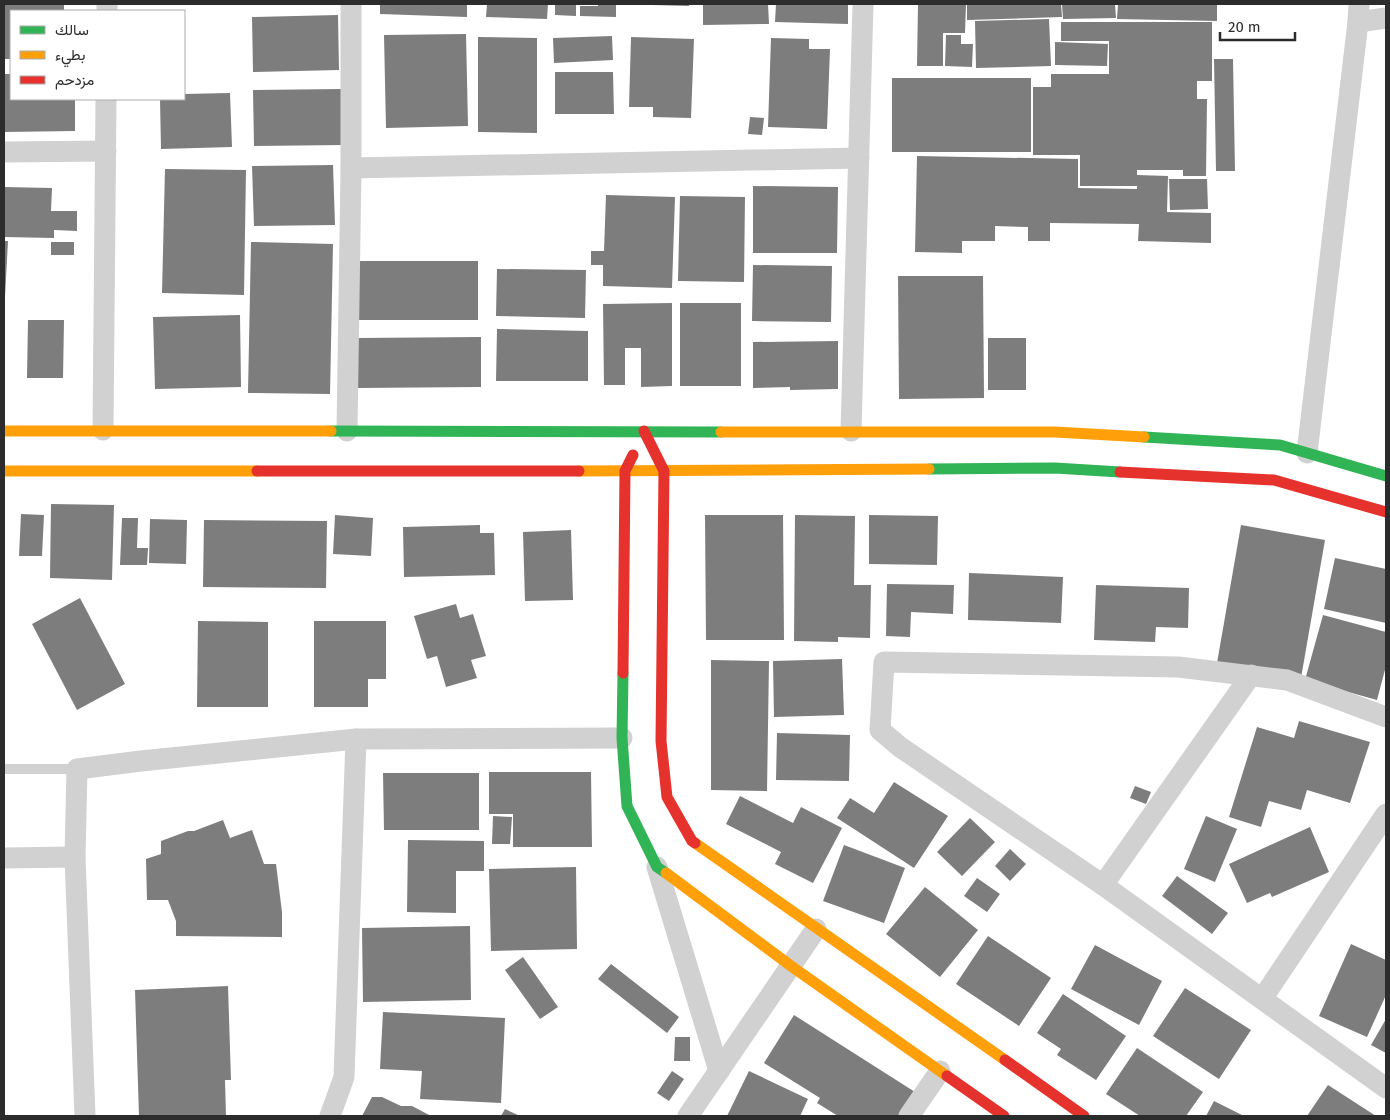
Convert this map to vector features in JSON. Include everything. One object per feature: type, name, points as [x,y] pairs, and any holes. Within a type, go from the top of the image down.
[{"type":"street","points":[[346,431],[351,168],[351,4]]},
{"type":"street","points":[[851,431],[863,4]]},
{"type":"street","points":[[1307,453],[1359,13],[1386,18]]},
{"type":"street","points":[[103,430],[106,100]]},
{"type":"street","points":[[4,152],[106,151]]},
{"type":"street","points":[[351,168],[859,158]]},
{"type":"street","points":[[4,431],[1055,432],[1280,445],[1386,476]]},
{"type":"street","points":[[644,431],[664,471],[661,741],[667,797],[692,841],[1084,1116]]},
{"type":"street","points":[[644,431],[625,471],[622,738],[627,806],[657,867],[719,1071]]},
{"type":"street","points":[[4,471],[664,471],[1055,468],[1274,480],[1386,512]]},
{"type":"street","points":[[1386,717],[1288,680],[1252,675],[1178,667],[884,662],[880,730],[900,747],[1103,885],[1386,1088]]},
{"type":"street","points":[[1103,885],[1252,675]]},
{"type":"street","points":[[85,1116],[76,856],[77,769],[356,739],[622,738]]},
{"type":"street","points":[[330,1116],[344,1077],[356,739]]},
{"type":"street","points":[[1262,999],[1386,814]]},
{"type":"street","points":[[4,858],[76,856]]},
{"type":"street","points":[[657,867],[791,966],[1004,1116]]},
{"type":"street","points":[[688,1116],[816,929]]},
{"type":"street","points":[[909,1116],[940,1071]]},
{"type":"lane","points":[[4,769],[77,769]]},
{"type":"building","points":[[4,4],[64,4],[64,10],[10,10],[10,59],[4,59]]},
{"type":"building","points":[[380,4],[467,4],[467,17],[380,14]]},
{"type":"building","points":[[487,4],[548,4],[547,19],[486,17]]},
{"type":"building","points":[[555,4],[576,4],[576,16],[555,15]]},
{"type":"building","points":[[598,4],[616,4],[616,17],[580,16],[580,6],[598,6]]},
{"type":"building","points":[[689,4],[689,6],[652,5]]},
{"type":"building","points":[[703,4],[768,4],[769,24],[703,25]]},
{"type":"building","points":[[776,4],[848,4],[848,24],[775,22]]},
{"type":"building","points":[[918,4],[966,4],[965,33],[943,33],[943,66],[917,66]]},
{"type":"building","points":[[967,4],[1061,4],[1062,17],[967,20]]},
{"type":"building","points":[[1062,4],[1115,4],[1116,18],[1063,19]]},
{"type":"building","points":[[1118,4],[1217,4],[1217,21],[1117,19]]},
{"type":"building","points":[[338,15],[339,70],[253,72],[252,17]]},
{"type":"building","points":[[1049,19],[1051,66],[976,68],[975,21]]},
{"type":"building","points":[[1061,22],[1212,22],[1212,81],[1197,81],[1197,99],[1207,99],[1206,176],[1183,176],[1183,170],[1137,170],[1137,175],[1168,176],[1167,212],[1211,213],[1211,243],[1138,241],[1139,224],[1050,223],[1050,241],[1028,241],[1028,227],[995,226],[995,241],[962,241],[962,253],[915,252],[917,156],[1078,159],[1078,188],[1137,189],[1137,186],[1080,186],[1080,155],[1033,155],[1033,87],[1051,87],[1051,74],[1109,74],[1109,41],[1061,41]]},
{"type":"building","points":[[466,34],[468,126],[386,128],[384,35]]},
{"type":"building","points":[[946,35],[961,35],[961,44],[973,44],[972,67],[945,66]]},
{"type":"building","points":[[612,36],[613,60],[554,63],[553,38]]},
{"type":"building","points":[[478,37],[537,38],[537,133],[478,132]]},
{"type":"building","points":[[631,37],[694,39],[691,118],[653,117],[653,107],[629,107]]},
{"type":"building","points":[[771,38],[809,39],[809,49],[830,49],[827,129],[768,127]]},
{"type":"building","points":[[1055,42],[1108,44],[1107,66],[1055,65]]},
{"type":"building","points":[[1214,59],[1233,59],[1235,171],[1216,171]]},
{"type":"building","points":[[555,72],[613,72],[614,114],[555,114]]},
{"type":"building","points":[[4,74],[10,74],[10,100],[75,100],[75,131],[4,132]]},
{"type":"building","points":[[892,78],[1031,78],[1031,152],[892,152]]},
{"type":"building","points":[[342,89],[343,145],[254,146],[253,90]]},
{"type":"building","points":[[230,93],[232,147],[161,149],[160,100],[185,100],[185,94]]},
{"type":"building","points":[[750,117],[764,118],[762,135],[748,134]]},
{"type":"building","points":[[333,165],[335,225],[254,226],[252,166]]},
{"type":"building","points":[[165,169],[246,170],[244,295],[162,293]]},
{"type":"building","points":[[1169,179],[1207,179],[1208,209],[1170,210]]},
{"type":"building","points":[[753,186],[838,187],[837,253],[753,253]]},
{"type":"building","points":[[4,187],[52,188],[51,211],[77,211],[77,231],[54,230],[54,238],[4,237]]},
{"type":"building","points":[[606,195],[675,197],[672,288],[603,286],[603,265],[591,265],[591,251],[604,251]]},
{"type":"building","points":[[680,196],[745,197],[744,282],[678,281]]},
{"type":"building","points":[[4,241],[8,241],[5,297],[4,297]]},
{"type":"building","points":[[51,242],[74,242],[74,255],[51,255]]},
{"type":"building","points":[[251,242],[333,244],[330,394],[248,393]]},
{"type":"building","points":[[359,261],[478,261],[478,320],[359,320]]},
{"type":"building","points":[[753,265],[832,266],[831,322],[752,321]]},
{"type":"building","points":[[497,269],[586,270],[585,318],[496,316]]},
{"type":"building","points":[[898,276],[983,276],[984,398],[899,399]]},
{"type":"building","points":[[672,303],[672,386],[641,387],[641,348],[625,348],[625,385],[604,385],[603,304]]},
{"type":"building","points":[[680,303],[741,303],[741,386],[680,386]]},
{"type":"building","points":[[240,315],[241,387],[155,389],[153,317]]},
{"type":"building","points":[[28,320],[64,320],[63,378],[27,378]]},
{"type":"building","points":[[497,329],[588,331],[588,381],[496,381]]},
{"type":"building","points":[[481,337],[481,387],[357,388],[357,338]]},
{"type":"building","points":[[988,338],[1026,338],[1026,390],[988,390]]},
{"type":"building","points":[[838,341],[838,389],[790,390],[790,387],[753,388],[753,342]]},
{"type":"building","points":[[51,504],[114,505],[112,580],[50,578]]},
{"type":"building","points":[[21,514],[44,515],[42,556],[19,556]]},
{"type":"building","points":[[335,515],[373,518],[371,556],[333,554]]},
{"type":"building","points":[[705,515],[783,515],[784,640],[706,640]]},
{"type":"building","points":[[795,515],[855,516],[854,585],[871,585],[870,638],[838,637],[838,642],[794,641]]},
{"type":"building","points":[[869,515],[938,516],[937,565],[869,564]]},
{"type":"building","points":[[122,518],[138,518],[137,548],[148,548],[147,565],[120,565]]},
{"type":"building","points":[[150,519],[187,520],[186,564],[149,563]]},
{"type":"building","points":[[204,520],[327,521],[326,588],[203,587]]},
{"type":"building","points":[[480,525],[480,533],[494,533],[495,575],[404,577],[403,527]]},
{"type":"building","points":[[1241,525],[1325,540],[1301,678],[1217,663]]},
{"type":"building","points":[[571,530],[573,600],[525,601],[523,532]]},
{"type":"building","points":[[1335,558],[1386,569],[1386,623],[1324,609]]},
{"type":"building","points":[[969,573],[1063,577],[1061,623],[968,620]]},
{"type":"building","points":[[887,584],[954,585],[953,614],[911,612],[910,637],[886,636]]},
{"type":"building","points":[[1096,585],[1189,588],[1188,628],[1156,627],[1155,642],[1094,640]]},
{"type":"building","points":[[80,598],[125,684],[77,710],[32,624]]},
{"type":"building","points":[[456,604],[460,618],[473,614],[486,656],[471,660],[477,678],[446,687],[437,656],[427,659],[414,616]]},
{"type":"building","points":[[1323,615],[1386,632],[1386,666],[1377,700],[1305,680]]},
{"type":"building","points":[[198,621],[268,622],[268,707],[197,707]]},
{"type":"building","points":[[314,621],[386,621],[386,679],[368,679],[368,707],[314,707]]},
{"type":"building","points":[[842,659],[844,715],[774,717],[773,661]]},
{"type":"building","points":[[711,660],[769,661],[767,791],[711,790]]},
{"type":"building","points":[[1299,721],[1370,742],[1350,803],[1307,790],[1301,810],[1269,801],[1261,827],[1229,817],[1257,727],[1294,738]]},
{"type":"building","points":[[777,733],[850,735],[849,781],[776,780]]},
{"type":"building","points":[[489,772],[591,772],[592,847],[513,847],[513,814],[489,814]]},
{"type":"building","points":[[383,773],[479,773],[479,830],[384,830]]},
{"type":"building","points":[[894,782],[948,816],[914,868],[837,818],[850,798],[874,813]]},
{"type":"building","points":[[1135,786],[1151,792],[1146,804],[1130,798]]},
{"type":"building","points":[[740,796],[793,823],[801,807],[842,828],[813,883],[775,864],[781,852],[726,824]]},
{"type":"building","points":[[493,816],[512,817],[510,844],[492,844]]},
{"type":"building","points":[[1206,816],[1237,829],[1215,882],[1184,869]]},
{"type":"building","points":[[970,818],[995,842],[962,876],[937,852]]},
{"type":"building","points":[[223,820],[230,838],[252,830],[264,864],[276,864],[282,912],[282,937],[176,936],[176,921],[168,900],[147,900],[146,859],[161,854],[161,841]]},
{"type":"building","points":[[1310,827],[1329,872],[1272,897],[1270,893],[1247,903],[1229,864]]},
{"type":"building","points":[[408,840],[484,841],[484,871],[456,871],[456,913],[407,912]]},
{"type":"building","points":[[844,845],[905,868],[884,923],[823,901]]},
{"type":"building","points":[[1010,849],[1026,864],[1010,881],[995,866]]},
{"type":"building","points":[[576,867],[577,949],[491,951],[489,869]]},
{"type":"building","points":[[1177,876],[1228,913],[1212,934],[1162,896]]},
{"type":"building","points":[[977,878],[1000,894],[987,912],[964,896]]},
{"type":"building","points":[[925,887],[978,930],[940,977],[886,934]]},
{"type":"building","points":[[470,926],[471,1000],[363,1002],[362,928]]},
{"type":"building","points":[[988,936],[1051,978],[1019,1026],[956,984]]},
{"type":"building","points":[[1351,944],[1386,960],[1386,995],[1367,1037],[1319,1016]]},
{"type":"building","points":[[1095,945],[1162,981],[1139,1025],[1071,989]]},
{"type":"building","points":[[523,957],[558,1007],[540,1019],[505,970]]},
{"type":"building","points":[[611,964],[679,1017],[667,1033],[598,979]]},
{"type":"building","points":[[228,986],[231,1080],[225,1080],[226,1116],[139,1116],[135,990]]},
{"type":"building","points":[[1185,988],[1251,1030],[1219,1079],[1153,1036]]},
{"type":"building","points":[[1063,994],[1126,1036],[1096,1080],[1057,1055],[1061,1049],[1037,1033]]},
{"type":"building","points":[[383,1012],[505,1018],[501,1103],[420,1099],[422,1071],[380,1069]]},
{"type":"building","points":[[794,1015],[915,1092],[899,1116],[838,1116],[817,1103],[820,1098],[764,1063]]},
{"type":"building","points":[[1386,1019],[1386,1053],[1371,1045]]},
{"type":"building","points":[[675,1037],[690,1037],[690,1061],[674,1061]]},
{"type":"building","points":[[1137,1048],[1203,1092],[1186,1116],[1140,1116],[1106,1094]]},
{"type":"building","points":[[672,1071],[684,1079],[669,1101],[657,1093]]},
{"type":"building","points":[[749,1071],[808,1099],[800,1116],[727,1116]]},
{"type":"building","points":[[1328,1085],[1376,1116],[1307,1116]]},
{"type":"building","points":[[372,1097],[382,1097],[401,1106],[412,1106],[431,1116],[362,1116]]},
{"type":"building","points":[[1214,1101],[1244,1116],[1206,1116]]},
{"type":"building","points":[[505,1109],[520,1116],[501,1116]]},
{"type":"traffic: fast","points":[[331,431],[721,432]]},
{"type":"traffic: fast","points":[[1144,437],[1280,445],[1386,476]]},
{"type":"traffic: fast","points":[[929,469],[1055,468],[1120,472]]},
{"type":"traffic: fast","points":[[623,673],[622,738],[627,806],[657,867],[666,873]]},
{"type":"traffic: slow","points":[[4,431],[331,431]]},
{"type":"traffic: slow","points":[[721,432],[1055,432],[1144,437]]},
{"type":"traffic: slow","points":[[579,471],[929,469]]},
{"type":"traffic: slow","points":[[4,471],[257,471]]},
{"type":"traffic: slow","points":[[695,843],[1005,1060]]},
{"type":"traffic: slow","points":[[666,873],[791,966],[947,1076]]},
{"type":"traffic: jam","points":[[644,431],[664,471],[661,741],[667,797],[692,841],[695,843]]},
{"type":"traffic: jam","points":[[623,673],[625,471],[633,455]]},
{"type":"traffic: jam","points":[[257,471],[579,471]]},
{"type":"traffic: jam","points":[[1120,472],[1274,480],[1386,512]]},
{"type":"traffic: jam","points":[[1005,1060],[1084,1116]]},
{"type":"traffic: jam","points":[[947,1076],[1004,1116]]}]
